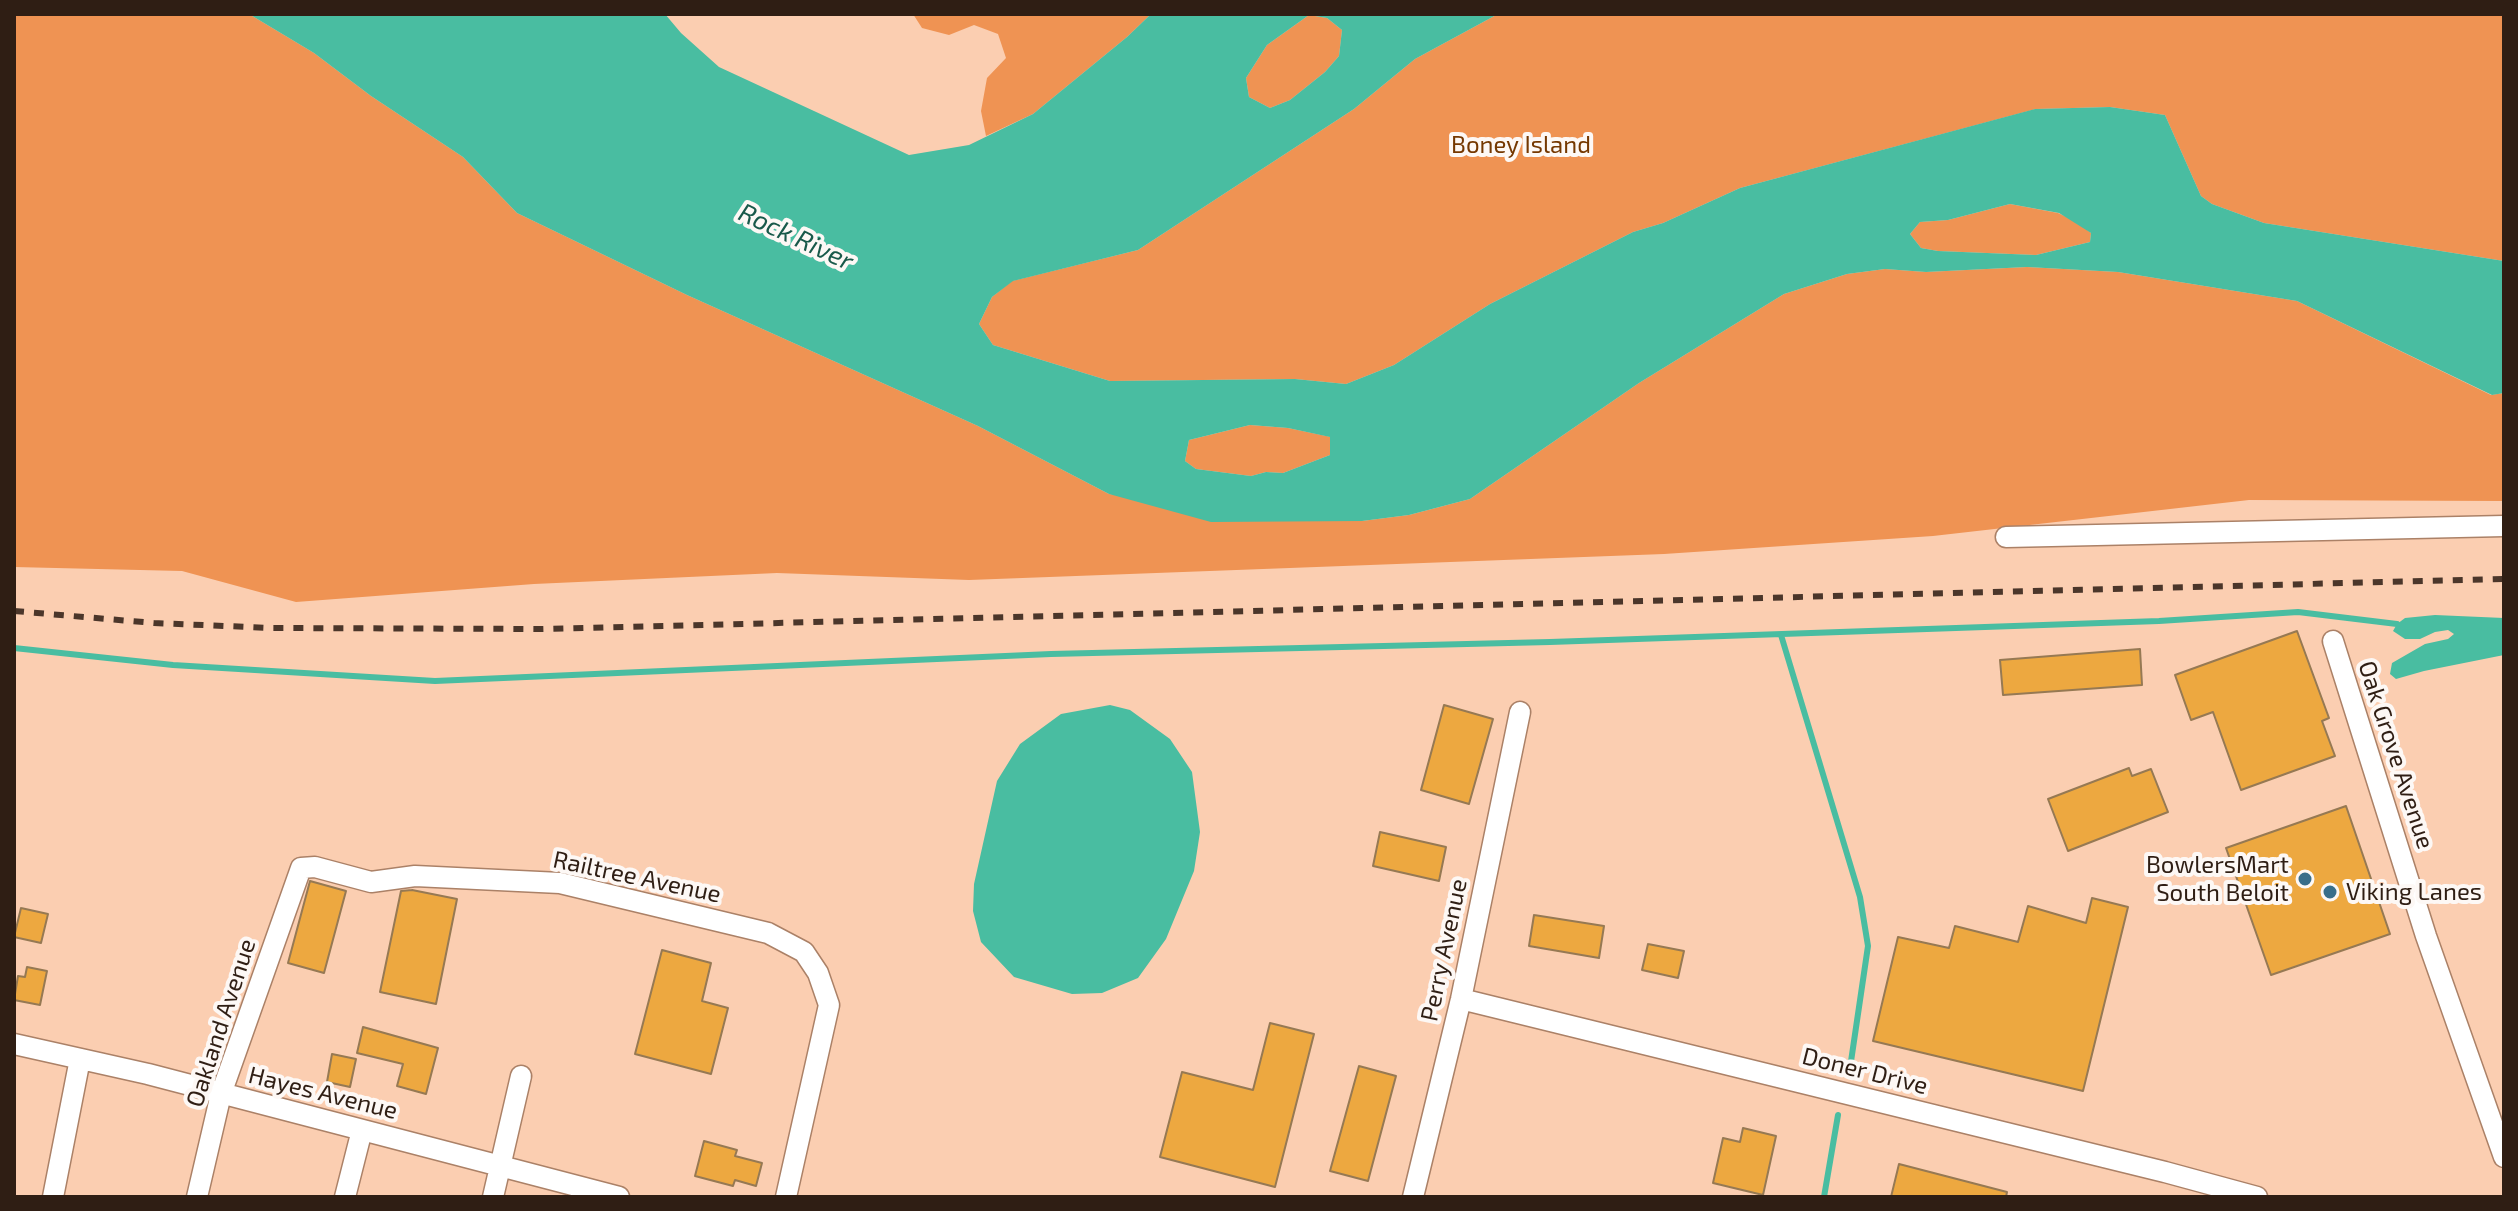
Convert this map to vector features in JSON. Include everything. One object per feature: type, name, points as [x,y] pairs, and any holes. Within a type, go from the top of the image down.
[{"type":"street","points":[[2006,537],[2504,526]]},
{"type":"street","name":"Oak Grove Avenue","points":[[2333,641],[2426,936],[2504,1157]]},
{"type":"street","name":"Perry Avenue","points":[[1413,1197],[1461,999],[1520,712]]},
{"type":"street","name":"Railtree Avenue","points":[[301,868],[315,867],[371,882],[415,876],[560,883],[768,933],[804,952],[818,973],[829,1005],[786,1197]]},
{"type":"street","name":"Oakland Avenue","points":[[197,1197],[221,1094],[301,868]]},
{"type":"street","name":"Doner Drive","points":[[1461,999],[2257,1197]]},
{"type":"street","name":"Hayes Avenue","points":[[14,1044],[619,1197]]},
{"type":"street","points":[[53,1197],[80,1059]]},
{"type":"street","points":[[493,1197],[521,1076]]},
{"type":"street","points":[[345,1197],[362,1130]]},
{"type":"green space","points":[[14,14],[249,14],[314,53],[371,96],[463,157],[517,213],[687,295],[978,426],[1109,494],[1362,521],[1409,515],[1470,499],[1639,383],[1784,294],[1847,274],[1885,269],[1926,272],[2027,267],[2118,272],[2297,301],[2491,395],[2504,393],[2504,501],[2249,500],[1933,536],[1664,554],[969,580],[777,573],[534,584],[296,602],[182,571],[14,567]]},
{"type":"green space","points":[[913,14],[1151,14],[1033,114],[986,136],[981,111],[987,78],[1006,58],[998,34],[974,25],[949,35],[922,28]]},
{"type":"green space","name":"Boney Island","points":[[1498,14],[2504,14],[2504,261],[2264,223],[2212,204],[2201,196],[2165,115],[2110,107],[2036,109],[1740,188],[1663,223],[1633,232],[1490,304],[1394,365],[1346,384],[1295,379],[1110,381],[993,345],[979,324],[992,297],[1012,281],[1138,250],[1354,109],[1415,59]]},
{"type":"green space","points":[[1309,15],[1327,18],[1342,30],[1339,56],[1325,72],[1290,100],[1270,108],[1249,97],[1246,78],[1267,45]]},
{"type":"green space","points":[[2010,204],[2058,213],[2077,222],[2091,233],[2090,242],[2036,255],[1938,251],[1921,248],[1910,234],[1920,222],[1948,220]]},
{"type":"green space","points":[[1250,425],[1288,428],[1331,437],[1330,455],[1283,473],[1266,472],[1251,476],[1196,469],[1185,461],[1189,440]]},
{"type":"water","name":"Rock River","points":[[249,14],[665,14],[719,67],[909,155],[969,145],[1033,114],[1151,14],[1498,14],[1415,59],[1354,109],[1138,250],[1013,281],[992,297],[979,324],[993,345],[1110,381],[1295,379],[1346,384],[1394,365],[1490,304],[1633,232],[1663,223],[1740,188],[2035,109],[2110,107],[2165,115],[2201,196],[2212,204],[2264,223],[2504,261],[2504,393],[2492,395],[2297,301],[2118,272],[2027,267],[1926,272],[1885,269],[1847,274],[1784,294],[1639,383],[1470,499],[1409,515],[1362,521],[1211,522],[1109,494],[978,426],[687,295],[517,213],[463,157],[371,96],[314,53]],"holes":[[[1309,15],[1327,18],[1342,30],[1339,56],[1325,72],[1290,100],[1270,108],[1249,97],[1246,78],[1267,45]],[[2010,204],[2059,213],[2091,233],[2090,242],[2036,255],[1938,251],[1921,248],[1910,234],[1920,222],[1948,220]],[[1250,425],[1288,428],[1330,437],[1330,455],[1283,473],[1266,472],[1251,476],[1196,469],[1185,461],[1189,440]]]},
{"type":"water","points":[[2435,615],[2504,618],[2504,655],[2396,679],[2390,674],[2392,663],[2425,644],[2448,639],[2454,634],[2448,630],[2420,639],[2405,639],[2393,631],[2397,624],[2405,618]]},
{"type":"water","points":[[1110,705],[1130,710],[1170,739],[1192,772],[1200,832],[1194,871],[1166,939],[1138,978],[1102,993],[1072,994],[1014,977],[981,942],[973,911],[974,884],[997,781],[1020,744],[1061,714]]},
{"type":"building","points":[[2297,631],[2329,718],[2322,721],[2335,756],[2241,790],[2213,712],[2191,720],[2175,675]]},
{"type":"building","points":[[2140,649],[2142,685],[2003,695],[2000,660]]},
{"type":"building","points":[[1444,705],[1493,719],[1469,804],[1421,790]]},
{"type":"building","points":[[2129,768],[2132,776],[2151,769],[2168,812],[2068,851],[2048,799]]},
{"type":"building","points":[[2346,806],[2390,934],[2271,975],[2226,848]]},
{"type":"building","points":[[1380,832],[1446,847],[1439,881],[1373,866]]},
{"type":"building","points":[[310,881],[346,891],[324,973],[288,963]]},
{"type":"building","points":[[412,890],[457,899],[436,1004],[380,992],[401,891]]},
{"type":"building","points":[[2092,898],[2128,907],[2083,1091],[1873,1041],[1898,937],[1949,948],[1955,926],[2018,942],[2028,906],[2086,923]]},
{"type":"building","points":[[21,908],[48,914],[41,943],[14,937]]},
{"type":"building","points":[[1534,915],[1604,926],[1599,958],[1529,946]]},
{"type":"building","points":[[1648,944],[1684,951],[1678,978],[1642,970]]},
{"type":"building","points":[[662,950],[711,963],[702,1001],[728,1008],[711,1074],[635,1054]]},
{"type":"building","points":[[27,967],[47,971],[40,1005],[14,1000],[18,976],[25,977]]},
{"type":"building","points":[[1270,1023],[1314,1034],[1275,1187],[1160,1157],[1182,1072],[1253,1090]]},
{"type":"building","points":[[363,1027],[438,1048],[426,1094],[397,1086],[403,1064],[357,1053]]},
{"type":"building","points":[[332,1054],[356,1059],[350,1087],[327,1082]]},
{"type":"building","points":[[1359,1066],[1396,1076],[1368,1181],[1330,1171]]},
{"type":"building","points":[[1743,1128],[1776,1136],[1763,1195],[1713,1183],[1723,1138],[1740,1142]]},
{"type":"building","points":[[704,1141],[737,1150],[735,1156],[762,1163],[756,1186],[735,1180],[733,1186],[695,1176]]},
{"type":"building","points":[[1899,1164],[2007,1192],[2006,1197],[1891,1197]]},
{"type":"waterway","points":[[14,648],[173,665],[435,681],[1051,654],[1550,642],[2159,621],[2298,612],[2397,624]]},
{"type":"waterway","points":[[1781,635],[1860,897],[1868,946],[1849,1075]]},
{"type":"waterway","points":[[1824,1197],[1838,1115]]},
{"type":"railway","points":[[14,611],[154,623],[272,628],[543,629],[2504,579]]},
{"type":"place","name":"BowlersMart South Beloit","points":[[2305,879]]},
{"type":"place","name":"Viking Lanes","points":[[2330,892]]}]
